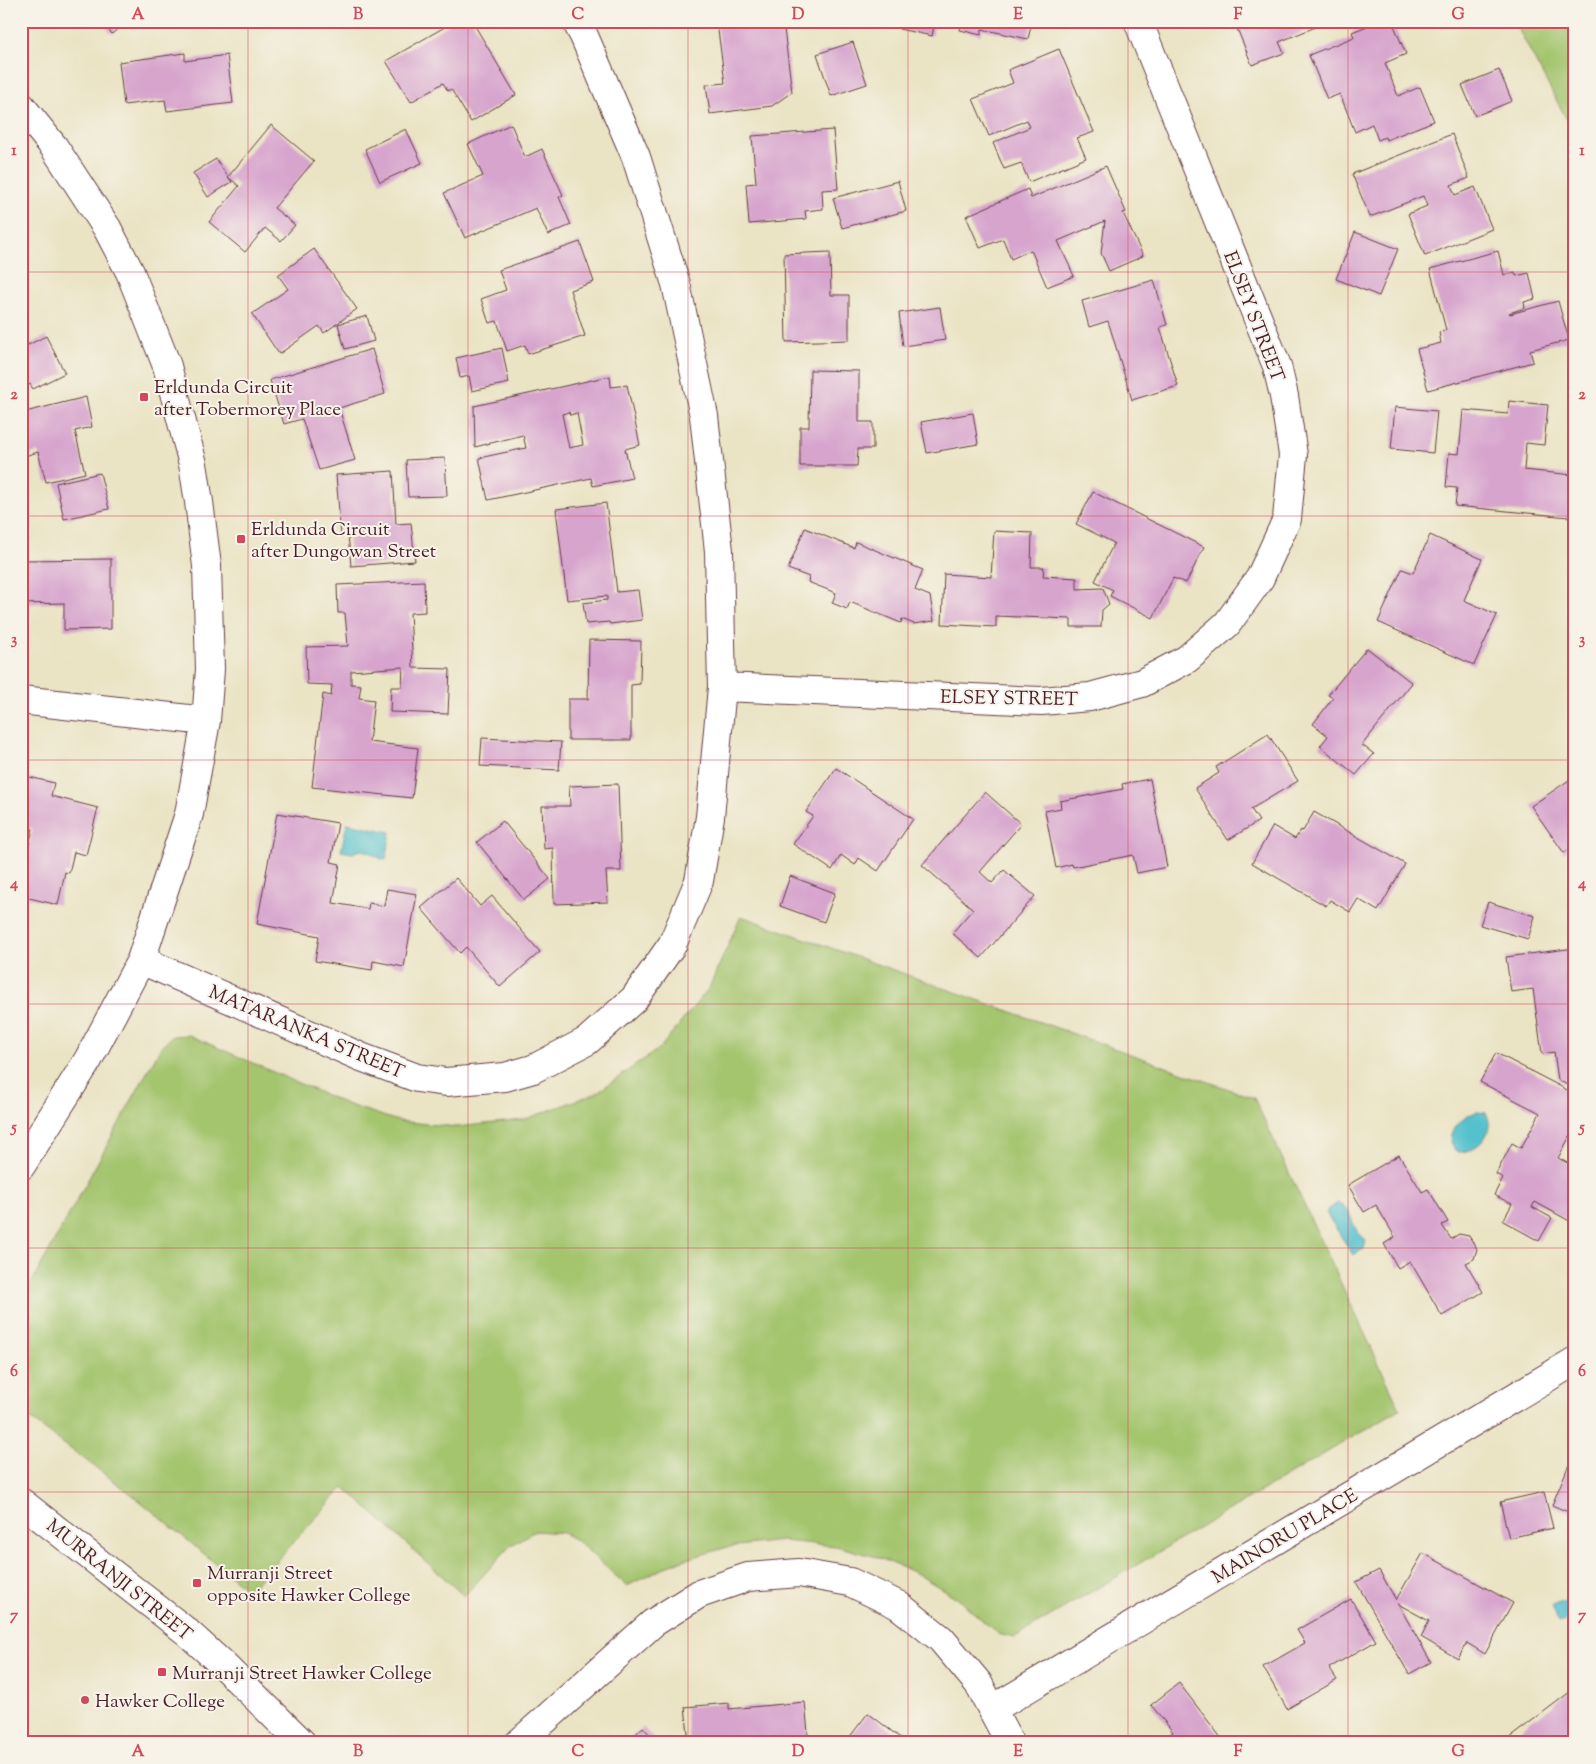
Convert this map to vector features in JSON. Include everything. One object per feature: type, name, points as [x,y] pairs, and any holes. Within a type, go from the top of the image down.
[{"type":"street","name":"MATARANKA STREET","points":[[141,960],[361,1057],[417,1078],[446,1082],[505,1077],[533,1069],[587,1041],[634,999],[672,945],[699,881],[710,817],[722,687],[718,542],[704,416],[676,284],[636,157],[576,21]]},
{"type":"street","name":"ELSEY STREET","points":[[722,687],[1041,700],[1090,697],[1142,683],[1186,659],[1227,624],[1260,578],[1288,519],[1293,455],[1284,396],[1277,366],[1138,21]]},
{"type":"street","points":[[21,106],[54,147],[107,228],[130,272],[167,366],[193,464],[207,566],[210,670],[206,721],[189,814],[141,960],[88,1060],[21,1166]]},
{"type":"street","points":[[21,700],[206,721]]},
{"type":"street","name":"MAINORU PLACE","points":[[993,1709],[1575,1361]]},
{"type":"street","name":"MURRANJI STREET","points":[[21,1502],[187,1632],[302,1743]]},
{"type":"street","points":[[519,1743],[653,1623],[698,1594],[748,1577],[799,1573],[850,1582],[898,1605],[941,1639],[978,1683],[1010,1743]]},
{"type":"green space","points":[[1514,21],[1575,21],[1575,135]]},
{"type":"green space","points":[[741,916],[1254,1098],[1400,1409],[1015,1637],[997,1633],[957,1598],[916,1573],[877,1557],[836,1546],[782,1541],[728,1547],[676,1562],[627,1586],[577,1541],[563,1533],[535,1531],[510,1546],[464,1596],[344,1487],[249,1591],[134,1496],[21,1412],[21,1302],[162,1045],[173,1036],[189,1035],[346,1104],[398,1121],[457,1127],[523,1120],[596,1093],[660,1048],[709,988]]},
{"type":"water","points":[[347,823],[391,832],[386,860],[362,850],[353,853],[341,851]]},
{"type":"water","points":[[1477,1112],[1486,1113],[1489,1120],[1487,1134],[1472,1149],[1457,1152],[1451,1140],[1455,1128],[1465,1118]]},
{"type":"water","points":[[1338,1203],[1350,1214],[1357,1231],[1366,1240],[1364,1249],[1353,1255],[1326,1213],[1328,1209]]},
{"type":"water","points":[[1575,1596],[1575,1617],[1559,1623],[1552,1606]]},
{"type":"building","points":[[100,21],[126,21],[112,34]]},
{"type":"building","points":[[455,21],[472,21],[516,95],[471,122],[451,89],[448,91],[443,83],[411,102],[386,61]]},
{"type":"building","points":[[729,21],[783,21],[792,92],[772,106],[710,114],[706,85],[725,83],[717,23]]},
{"type":"building","points":[[901,21],[935,21],[932,36],[899,29]]},
{"type":"building","points":[[946,21],[1032,21],[1028,39],[982,29],[981,35],[960,30],[961,26]]},
{"type":"building","points":[[1234,21],[1330,21],[1279,42],[1284,53],[1252,65]]},
{"type":"building","points":[[1380,21],[1392,21],[1406,54],[1385,63],[1398,96],[1420,87],[1434,121],[1386,140],[1385,137],[1378,140],[1372,124],[1355,132],[1340,94],[1327,99],[1309,55],[1354,37],[1352,32]]},
{"type":"building","points":[[853,42],[867,84],[831,96],[817,54]]},
{"type":"building","points":[[1059,49],[1094,132],[1077,138],[1086,158],[1029,182],[1021,163],[1004,169],[993,143],[1030,127],[1027,120],[989,136],[973,99],[1013,83],[1008,70]]},
{"type":"building","points":[[185,53],[185,61],[227,55],[233,103],[167,111],[165,100],[124,105],[119,62]]},
{"type":"building","points":[[1499,70],[1512,101],[1475,116],[1462,85]]},
{"type":"building","points":[[511,124],[525,157],[542,149],[563,195],[559,197],[571,225],[548,235],[536,208],[465,238],[444,193],[483,176],[468,144]]},
{"type":"building","points":[[271,125],[314,161],[274,208],[295,225],[281,241],[265,228],[245,252],[209,222],[239,186],[228,177]]},
{"type":"building","points":[[406,129],[422,163],[380,182],[365,149]]},
{"type":"building","points":[[833,130],[838,189],[822,190],[823,209],[805,211],[806,219],[749,224],[746,184],[756,183],[752,136]]},
{"type":"building","points":[[1452,134],[1469,178],[1451,185],[1455,195],[1475,187],[1492,229],[1425,256],[1408,214],[1427,206],[1423,196],[1370,217],[1352,174]]},
{"type":"building","points":[[216,159],[232,182],[208,197],[193,173]]},
{"type":"building","points":[[1106,166],[1126,212],[1123,213],[1143,256],[1109,271],[1101,253],[1105,221],[1058,241],[1074,276],[1047,287],[1031,250],[1011,259],[1003,239],[980,248],[966,216],[1028,189],[1031,198]]},
{"type":"building","points":[[898,181],[906,211],[842,228],[833,198]]},
{"type":"building","points":[[1355,232],[1398,249],[1379,296],[1336,279]]},
{"type":"building","points":[[580,242],[594,282],[570,290],[585,336],[528,354],[525,345],[507,351],[497,321],[489,323],[481,299],[506,290],[499,270]]},
{"type":"building","points":[[314,249],[357,309],[324,333],[319,326],[279,354],[252,314],[288,289],[278,275]]},
{"type":"building","points":[[1498,251],[1504,275],[1515,272],[1516,276],[1529,273],[1535,299],[1524,302],[1525,308],[1509,313],[1558,301],[1569,340],[1530,350],[1533,362],[1428,390],[1417,349],[1441,343],[1439,332],[1446,330],[1430,269]]},
{"type":"building","points":[[830,252],[831,295],[849,295],[849,340],[786,342],[784,254]]},
{"type":"building","points":[[1154,280],[1167,325],[1160,327],[1178,386],[1132,400],[1108,321],[1089,327],[1082,301]]},
{"type":"building","points":[[940,307],[945,340],[903,346],[899,313]]},
{"type":"building","points":[[367,316],[374,341],[345,349],[338,324]]},
{"type":"building","points":[[21,331],[28,345],[46,336],[65,373],[33,389],[30,384],[21,389]]},
{"type":"building","points":[[502,348],[509,383],[472,391],[469,376],[460,378],[456,358]]},
{"type":"building","points":[[372,349],[385,394],[339,408],[355,460],[319,470],[302,419],[284,424],[270,380]]},
{"type":"building","points":[[810,370],[859,371],[859,422],[873,422],[873,449],[858,449],[857,466],[800,466],[800,427],[809,427]]},
{"type":"building","points":[[610,376],[611,387],[627,385],[640,445],[625,449],[632,478],[593,486],[591,478],[488,500],[479,458],[526,448],[523,435],[475,447],[474,406]],"holes":[[[569,412],[570,415],[577,413],[583,445],[569,448],[562,414]]]},
{"type":"building","points":[[86,397],[92,427],[75,431],[85,473],[46,482],[38,452],[21,457],[21,413]]},
{"type":"building","points":[[1509,401],[1548,405],[1544,445],[1526,443],[1524,470],[1573,475],[1569,517],[1455,506],[1457,488],[1446,487],[1449,453],[1459,454],[1463,410],[1508,414]]},
{"type":"building","points":[[1395,407],[1437,411],[1433,453],[1391,449]]},
{"type":"building","points":[[973,413],[978,444],[927,453],[921,422]]},
{"type":"building","points":[[445,458],[447,496],[408,497],[406,460]]},
{"type":"building","points":[[393,471],[396,524],[411,523],[415,561],[351,566],[348,535],[341,536],[336,475]]},
{"type":"building","points":[[100,473],[109,509],[64,519],[56,483]]},
{"type":"building","points":[[1093,492],[1204,547],[1186,583],[1173,578],[1153,618],[1110,596],[1113,590],[1095,581],[1114,543],[1076,524]]},
{"type":"building","points":[[606,503],[617,592],[638,590],[642,620],[610,624],[609,622],[586,624],[583,603],[607,600],[607,596],[567,600],[556,509]]},
{"type":"building","points":[[805,528],[854,548],[856,542],[923,570],[915,590],[930,596],[934,621],[914,624],[902,619],[901,623],[850,602],[847,609],[832,603],[836,593],[808,582],[809,577],[788,569]]},
{"type":"building","points":[[994,531],[1032,533],[1031,567],[1044,567],[1043,576],[1077,578],[1077,589],[1103,588],[1109,604],[1102,610],[1101,627],[1071,627],[1071,619],[996,616],[996,627],[942,624],[944,574],[991,577]]},
{"type":"building","points":[[1430,535],[1482,559],[1464,600],[1497,615],[1474,665],[1378,622],[1402,569],[1413,573]]},
{"type":"building","points":[[111,559],[111,629],[64,630],[64,603],[21,604],[21,560]]},
{"type":"building","points":[[424,581],[425,612],[410,613],[413,668],[450,669],[448,714],[390,712],[391,687],[402,687],[403,667],[351,671],[351,684],[361,685],[359,698],[374,700],[369,742],[418,748],[412,798],[312,787],[323,694],[331,696],[332,685],[307,684],[306,647],[348,646],[345,613],[338,613],[337,585]]},
{"type":"building","points":[[589,640],[641,641],[640,684],[631,685],[631,740],[568,740],[568,699],[588,699]]},
{"type":"building","points":[[1367,648],[1412,683],[1362,745],[1374,754],[1356,775],[1320,746],[1328,736],[1313,724],[1333,698],[1328,695]]},
{"type":"building","points":[[1268,734],[1298,781],[1251,809],[1259,821],[1228,840],[1195,788],[1219,773],[1216,767]]},
{"type":"building","points":[[482,738],[561,742],[559,770],[480,766]]},
{"type":"building","points":[[836,768],[913,819],[878,871],[859,858],[855,865],[841,855],[832,870],[793,844],[813,816],[806,812]]},
{"type":"building","points":[[21,775],[54,783],[51,796],[98,808],[86,855],[74,852],[69,873],[65,872],[58,905],[21,896],[21,861],[25,862],[33,829],[21,826]]},
{"type":"building","points":[[1575,776],[1575,845],[1564,853],[1531,806]]},
{"type":"building","points":[[1150,779],[1167,867],[1137,873],[1133,855],[1073,867],[1072,864],[1056,868],[1045,811],[1061,808],[1060,801],[1123,789],[1122,784]]},
{"type":"building","points":[[618,784],[621,871],[606,871],[608,902],[554,904],[553,848],[544,849],[542,806],[570,806],[569,786]]},
{"type":"building","points":[[985,792],[1021,824],[980,872],[992,883],[1004,870],[1035,896],[981,958],[952,933],[973,909],[922,865]]},
{"type":"building","points":[[1314,812],[1405,864],[1378,911],[1358,899],[1350,912],[1330,900],[1326,906],[1252,863],[1273,826],[1295,839],[1301,830],[1303,831]]},
{"type":"building","points":[[277,813],[338,823],[331,862],[340,864],[333,903],[368,909],[369,903],[384,906],[387,889],[417,894],[404,967],[373,961],[372,970],[315,961],[319,936],[257,924]]},
{"type":"building","points":[[503,821],[550,879],[524,900],[477,842]]},
{"type":"building","points":[[790,876],[835,893],[824,922],[780,906]]},
{"type":"building","points":[[456,878],[480,906],[492,896],[540,952],[500,987],[466,947],[460,953],[421,908]]},
{"type":"building","points":[[1488,902],[1535,916],[1528,939],[1480,925]]},
{"type":"building","points":[[1575,948],[1575,1089],[1558,1080],[1554,1052],[1542,1054],[1533,989],[1511,992],[1506,957]]},
{"type":"building","points":[[1496,1053],[1575,1094],[1575,1139],[1570,1136],[1558,1158],[1575,1167],[1575,1224],[1535,1202],[1532,1207],[1552,1218],[1539,1241],[1503,1221],[1512,1204],[1494,1195],[1503,1178],[1496,1174],[1512,1143],[1521,1148],[1540,1113],[1480,1082]]},
{"type":"building","points":[[1399,1155],[1422,1192],[1428,1189],[1448,1222],[1442,1225],[1451,1239],[1459,1234],[1469,1236],[1477,1249],[1474,1259],[1466,1263],[1483,1292],[1442,1316],[1410,1261],[1398,1268],[1384,1244],[1395,1237],[1376,1205],[1364,1212],[1348,1185]]},
{"type":"building","points":[[1575,1450],[1575,1515],[1552,1505]]},
{"type":"building","points":[[1544,1492],[1553,1528],[1509,1538],[1500,1502]]},
{"type":"building","points":[[1423,1553],[1513,1603],[1485,1654],[1467,1643],[1458,1659],[1421,1637],[1429,1621],[1398,1604],[1431,1662],[1409,1674],[1356,1582],[1379,1570],[1396,1600]]},
{"type":"building","points":[[1351,1599],[1376,1641],[1329,1668],[1337,1680],[1287,1709],[1263,1667],[1305,1643],[1297,1630]]},
{"type":"building","points":[[1179,1683],[1225,1743],[1160,1743],[1173,1732],[1151,1705]]},
{"type":"building","points":[[1575,1688],[1575,1743],[1511,1743],[1508,1739]]},
{"type":"building","points":[[805,1702],[809,1743],[689,1743],[685,1707],[729,1703],[729,1709]]},
{"type":"building","points":[[868,1713],[907,1743],[845,1743]]},
{"type":"building","points":[[643,1727],[657,1743],[626,1743]]},
{"type":"place","name":"Erldunda Circuit after Tobermorey Place","points":[[144,397]]},
{"type":"place","name":"Erldunda Circuit after Dungowan Street","points":[[241,539]]},
{"type":"place","name":"Murranji Street opposite Hawker College","points":[[197,1583]]},
{"type":"place","name":"Murranji Street Hawker College","points":[[162,1672]]},
{"type":"place","name":"Hawker College","points":[[85,1700]]}]
